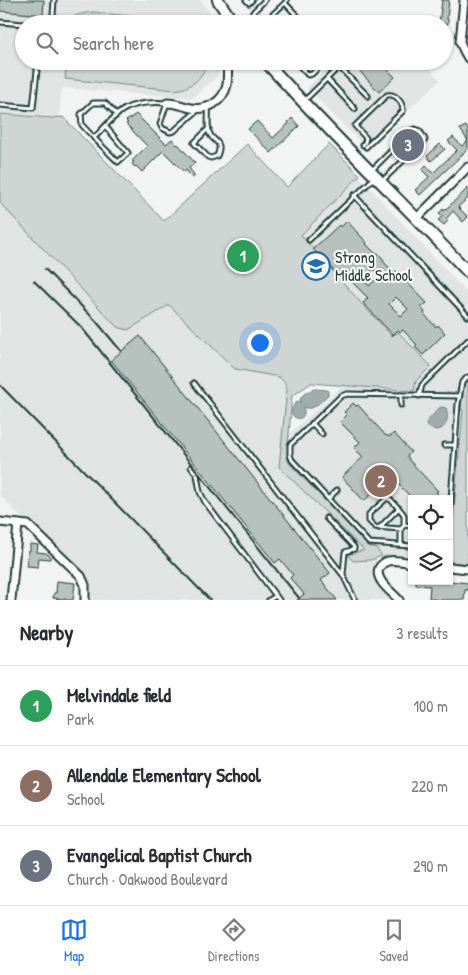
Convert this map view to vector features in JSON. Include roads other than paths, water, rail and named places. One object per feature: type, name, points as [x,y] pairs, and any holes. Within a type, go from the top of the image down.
[{"type":"main road","points":[[218,0],[228,15]]},
{"type":"main road","points":[[274,70],[468,272]]},
{"type":"street","points":[[464,0],[460,42],[468,58]]},
{"type":"street","points":[[167,103],[199,109],[208,107],[224,95],[227,70]]},
{"type":"street","points":[[417,218],[468,167]]},
{"type":"street","points":[[0,522],[28,525],[80,576],[86,590],[85,600]]},
{"type":"street","points":[[11,600],[18,524]]},
{"type":"street","points":[[399,600],[378,576],[384,562],[390,560],[408,562]]},
{"type":"street","points":[[453,567],[468,569]]},
{"type":"lane","points":[[53,15],[54,0]]},
{"type":"lane","points":[[246,0],[249,3],[252,0]]},
{"type":"lane","points":[[253,15],[254,10],[265,0]]},
{"type":"lane","points":[[271,15],[286,1],[296,14]]},
{"type":"lane","points":[[0,22],[15,23]]},
{"type":"lane","points":[[0,105],[33,108],[37,70]]},
{"type":"lane","points":[[304,70],[308,75],[316,70]]},
{"type":"lane","points":[[303,102],[336,70]]},
{"type":"lane","points":[[342,70],[368,96]]},
{"type":"lane","points":[[327,79],[355,108]]},
{"type":"lane","points":[[391,94],[401,103],[403,111],[365,146],[366,138],[355,126],[387,95],[391,94]]},
{"type":"lane","points":[[94,138],[126,108],[139,104],[150,102],[167,103],[160,124],[162,128],[170,132],[174,131],[199,109]]},
{"type":"lane","points":[[106,126],[128,153],[118,162],[82,124],[81,114],[93,103],[105,103],[117,115]]},
{"type":"lane","points":[[208,107],[209,128],[209,133],[220,146],[217,156],[211,158],[194,143],[209,128]]},
{"type":"lane","points":[[309,240],[376,176],[425,140],[424,136],[418,130],[414,130],[383,158],[376,176]]},
{"type":"lane","points":[[354,195],[468,316]]},
{"type":"lane","points":[[419,396],[422,385],[468,340]]},
{"type":"lane","points":[[451,495],[460,396],[462,382],[468,377]]},
{"type":"lane","points":[[194,383],[342,575],[355,600]]},
{"type":"lane","points":[[408,546],[369,543],[292,460],[290,445],[341,396],[347,394],[460,396]]},
{"type":"lane","points":[[401,395],[401,405]]},
{"type":"lane","points":[[312,424],[322,434]]},
{"type":"lane","points":[[444,445],[455,445]]},
{"type":"lane","points":[[192,467],[205,502],[277,598],[270,600]]},
{"type":"lane","points":[[328,499],[337,490]]},
{"type":"lane","points":[[401,546],[403,527],[404,515],[390,499],[386,499],[368,514],[369,521],[378,528],[403,527],[408,526]]},
{"type":"lane","points":[[378,528],[399,508]]},
{"type":"lane","points":[[326,518],[354,547],[354,550],[345,552],[342,575]]},
{"type":"railway","points":[[45,269],[96,321],[121,351]]},
{"type":"railway","points":[[34,281],[81,327],[299,598]]},
{"type":"railway","points":[[0,385],[210,600]]},
{"type":"place","name":"Evangelical Baptist Church","points":[[408,145]]},
{"type":"place","name":"Melvindale field","points":[[243,256]]},
{"type":"place","name":"Strong Middle School","points":[[316,266]]},
{"type":"place","name":"Allendale Elementary School","points":[[381,481]]}]
